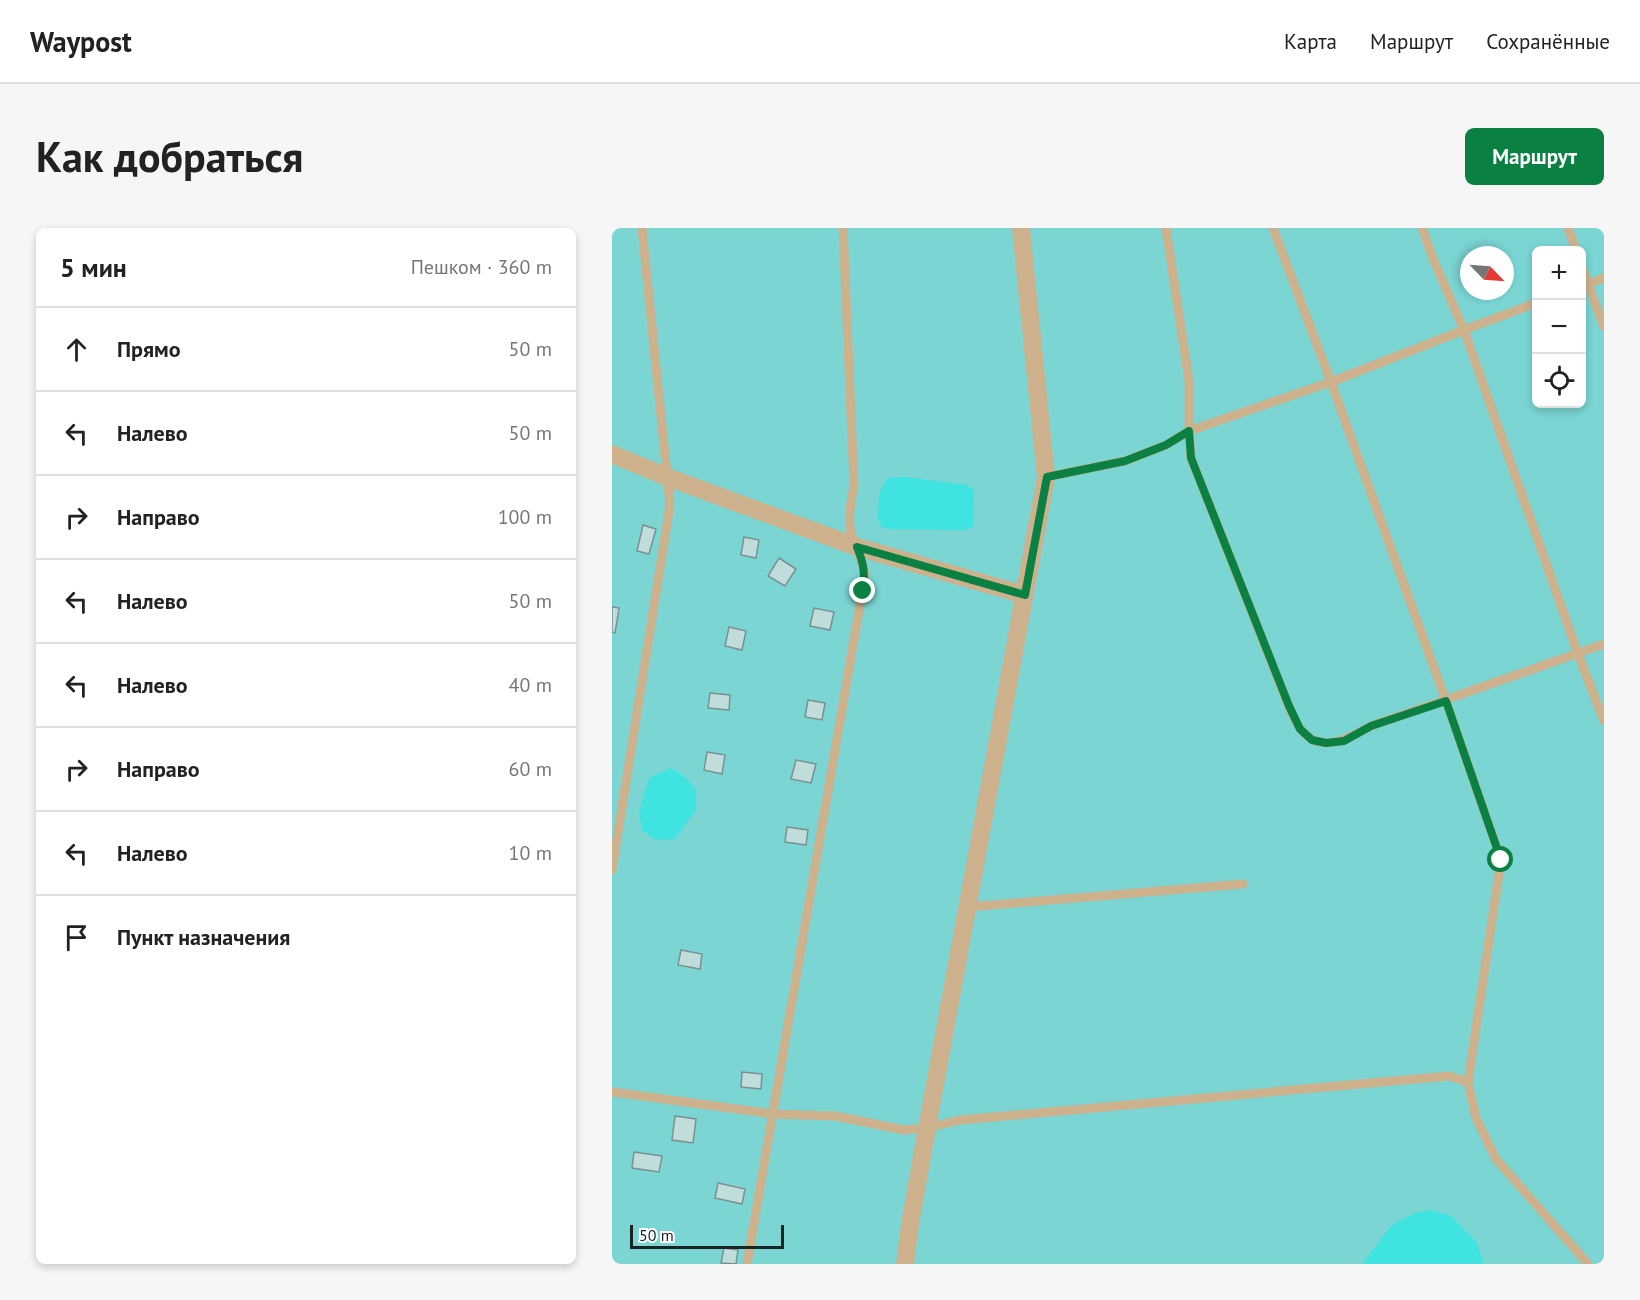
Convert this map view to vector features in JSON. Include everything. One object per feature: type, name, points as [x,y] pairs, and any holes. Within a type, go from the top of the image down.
[{"type":"street","points":[[905,1264],[927,1128],[1047,477],[1021,228]]},
{"type":"street","points":[[612,454],[667,477],[857,547],[1025,595]]},
{"type":"lane","points":[[612,870],[670,505],[642,228]]},
{"type":"lane","points":[[747,1264],[865,575],[863,561],[851,533],[850,518],[854,483],[843,228]]},
{"type":"lane","points":[[1166,228],[1189,381],[1191,458],[1300,729],[1312,740],[1326,743],[1344,741],[1371,726],[1604,644]]},
{"type":"lane","points":[[1273,228],[1331,382],[1501,860],[1468,1082],[1476,1118],[1496,1159],[1588,1264]]},
{"type":"lane","points":[[1422,228],[1464,330],[1578,654],[1604,721]]},
{"type":"lane","points":[[1568,228],[1575,246]]},
{"type":"lane","points":[[1586,286],[1604,278]]},
{"type":"lane","points":[[1586,288],[1604,327]]},
{"type":"lane","points":[[1047,477],[1125,461],[1166,445],[1189,431],[1331,382],[1532,304]]},
{"type":"lane","points":[[968,907],[1243,884]]},
{"type":"lane","points":[[612,1092],[773,1114],[835,1116],[904,1130],[927,1128],[960,1120],[1449,1076],[1468,1082]]},
{"type":"shaded area","points":[[612,228],[1604,228],[1604,1264],[612,1264]]},
{"type":"shaded area","points":[[905,477],[967,485],[974,491],[973,527],[965,530],[881,527],[878,519],[879,493],[888,478]]},
{"type":"shaded area","points":[[671,768],[685,777],[696,790],[696,809],[675,839],[656,840],[642,830],[639,812],[649,778]]},
{"type":"shaded area","points":[[1432,1210],[1451,1216],[1477,1243],[1484,1264],[1362,1264],[1392,1225],[1415,1213]]},
{"type":"building","points":[[643,525],[656,529],[649,554],[637,551]]},
{"type":"building","points":[[744,537],[759,540],[756,558],[741,555]]},
{"type":"building","points":[[779,558],[796,569],[785,586],[768,576]]},
{"type":"building","points":[[612,607],[619,608],[615,633],[612,632]]},
{"type":"building","points":[[814,608],[834,612],[830,630],[810,626]]},
{"type":"building","points":[[729,627],[746,631],[742,650],[725,646]]},
{"type":"building","points":[[710,693],[730,695],[729,710],[708,708]]},
{"type":"building","points":[[808,700],[825,703],[822,720],[805,717]]},
{"type":"building","points":[[707,752],[725,755],[722,774],[704,770]]},
{"type":"building","points":[[796,760],[816,764],[811,783],[791,779]]},
{"type":"building","points":[[787,827],[808,830],[806,845],[785,842]]},
{"type":"building","points":[[681,950],[702,954],[700,969],[678,965]]},
{"type":"building","points":[[742,1072],[762,1074],[761,1089],[741,1087]]},
{"type":"building","points":[[675,1116],[696,1119],[693,1143],[672,1140]]},
{"type":"building","points":[[634,1152],[662,1156],[659,1172],[632,1168]]},
{"type":"building","points":[[718,1183],[745,1189],[742,1204],[715,1198]]},
{"type":"building","points":[[724,1248],[738,1250],[736,1264],[721,1263]]},
{"type":"route","points":[[863,591],[865,575],[863,561],[857,547],[1025,595],[1047,477],[1125,461],[1166,445],[1189,431],[1191,458],[1300,729],[1312,740],[1326,743],[1344,741],[1371,726],[1446,701],[1501,860]]}]
